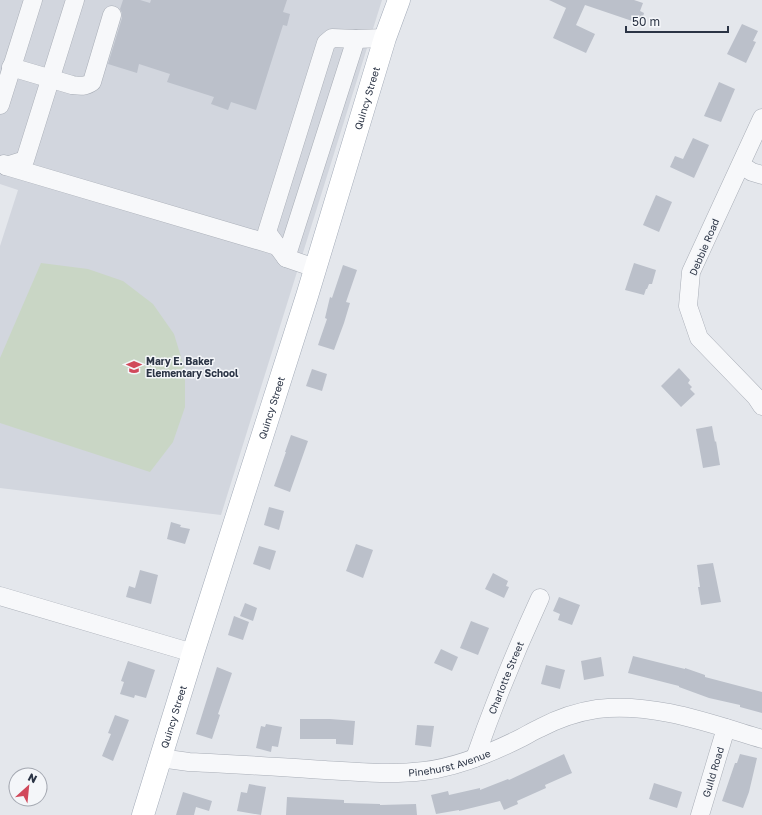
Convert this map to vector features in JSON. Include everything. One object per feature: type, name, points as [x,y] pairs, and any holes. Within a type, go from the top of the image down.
[{"type":"main road","name":"Quincy Street","points":[[143,815],[315,268],[385,38],[399,0]]},
{"type":"street","points":[[0,105],[33,0]]},
{"type":"street","points":[[3,164],[25,160],[75,0]]},
{"type":"street","points":[[11,67],[72,85],[82,87],[88,85],[92,82],[112,15]]},
{"type":"street","points":[[282,252],[267,232],[326,43],[332,38],[385,38]]},
{"type":"street","points":[[282,252],[356,39]]},
{"type":"street","name":"Debbie Road","points":[[762,118],[691,272],[688,306],[699,338],[756,396],[762,406]]},
{"type":"street","points":[[3,164],[282,252],[315,268]]},
{"type":"street","points":[[741,164],[752,172],[762,175]]},
{"type":"street","points":[[0,596],[193,653]]},
{"type":"street","name":"Charlotte Street","points":[[475,758],[486,726],[540,598]]},
{"type":"street","name":"Pinehurst Avenue","points":[[160,758],[189,762],[408,773],[440,769],[475,758],[510,743],[539,728],[576,713],[617,707],[661,711],[762,739]]},
{"type":"street","name":"Guild Road","points":[[700,815],[726,728]]},
{"type":"shaded area","name":"Mary E. Baker Elementary School","points":[[0,0],[382,0],[221,515],[0,488],[0,246],[18,190],[0,184]]},
{"type":"green space","points":[[41,263],[88,269],[123,281],[153,304],[174,334],[185,370],[185,407],[173,442],[150,472],[0,423],[0,358]]},
{"type":"building","points":[[123,0],[140,0],[150,3],[151,0],[287,0],[283,12],[290,14],[287,26],[283,25],[256,110],[231,102],[228,110],[211,104],[214,97],[167,82],[170,74],[139,64],[137,73],[108,64],[122,18],[120,9]]},
{"type":"building","points":[[549,0],[634,0],[643,3],[640,11],[644,13],[641,24],[585,5],[576,25],[595,34],[586,53],[553,38],[566,8]]},
{"type":"building","points":[[742,24],[758,31],[753,41],[756,42],[746,63],[727,54]]},
{"type":"building","points":[[719,82],[735,89],[721,122],[704,116]]},
{"type":"building","points":[[693,138],[709,145],[694,178],[670,167],[675,156],[683,159]]},
{"type":"building","points":[[656,195],[672,202],[659,232],[643,225]]},
{"type":"building","points":[[634,263],[656,270],[652,284],[649,284],[644,295],[625,290]]},
{"type":"building","points":[[343,265],[357,270],[346,302],[350,303],[334,350],[318,345],[327,319],[325,318],[330,297],[332,298]]},
{"type":"building","points":[[679,368],[690,380],[688,383],[692,387],[690,389],[695,394],[681,407],[661,386]]},
{"type":"building","points":[[312,369],[327,374],[322,391],[306,386]]},
{"type":"building","points":[[712,426],[720,465],[703,468],[696,429]]},
{"type":"building","points":[[291,435],[308,441],[290,492],[274,486]]},
{"type":"building","points":[[269,507],[284,511],[279,530],[264,525]]},
{"type":"building","points":[[171,522],[181,525],[180,527],[190,529],[185,544],[167,539]]},
{"type":"building","points":[[356,544],[373,550],[363,578],[346,571]]},
{"type":"building","points":[[259,546],[276,551],[270,570],[253,564]]},
{"type":"building","points":[[713,563],[721,602],[701,605],[697,565]]},
{"type":"building","points":[[140,570],[158,575],[151,604],[126,597],[129,586],[135,588]]},
{"type":"building","points":[[493,573],[508,581],[506,586],[509,587],[504,598],[485,589]]},
{"type":"building","points":[[559,597],[580,605],[572,625],[558,620],[560,614],[553,611]]},
{"type":"building","points":[[245,603],[257,608],[253,621],[240,616]]},
{"type":"building","points":[[234,616],[249,622],[243,640],[228,635]]},
{"type":"building","points":[[471,621],[489,628],[478,655],[460,648]]},
{"type":"building","points":[[441,649],[458,657],[452,671],[434,663]]},
{"type":"building","points":[[633,656],[685,668],[705,675],[705,677],[762,692],[762,713],[740,707],[740,705],[709,698],[679,686],[628,673]]},
{"type":"building","points":[[601,657],[604,676],[584,680],[581,661]]},
{"type":"building","points":[[128,661],[155,670],[146,698],[135,695],[134,698],[120,694],[124,682],[121,681]]},
{"type":"building","points":[[546,665],[565,670],[560,689],[541,684]]},
{"type":"building","points":[[217,667],[232,673],[218,714],[220,715],[212,739],[196,734]]},
{"type":"building","points":[[115,715],[129,720],[113,761],[102,756],[111,734],[108,733]]},
{"type":"building","points":[[300,719],[355,721],[353,745],[336,744],[336,739],[300,739]]},
{"type":"building","points":[[266,724],[282,727],[278,747],[272,746],[271,752],[256,748],[261,726],[265,727]]},
{"type":"building","points":[[417,725],[434,726],[431,747],[415,745]]},
{"type":"building","points":[[564,754],[572,773],[545,785],[546,788],[517,801],[518,804],[504,810],[500,801],[459,811],[436,814],[431,795],[448,791],[449,795],[480,788],[480,790],[508,779],[509,780]]},
{"type":"building","points":[[740,754],[757,758],[749,792],[743,808],[722,801],[735,763],[737,763]]},
{"type":"building","points":[[654,783],[682,792],[677,808],[649,799]]},
{"type":"building","points":[[249,784],[266,787],[261,815],[237,811],[241,792],[247,793]]},
{"type":"building","points":[[183,792],[212,801],[209,811],[196,807],[194,815],[176,815]]},
{"type":"building","points":[[287,797],[344,800],[344,803],[380,805],[416,804],[417,815],[286,815]]},
{"type":"place","name":"Mary E. Baker Elementary School","points":[[134,367]]}]
